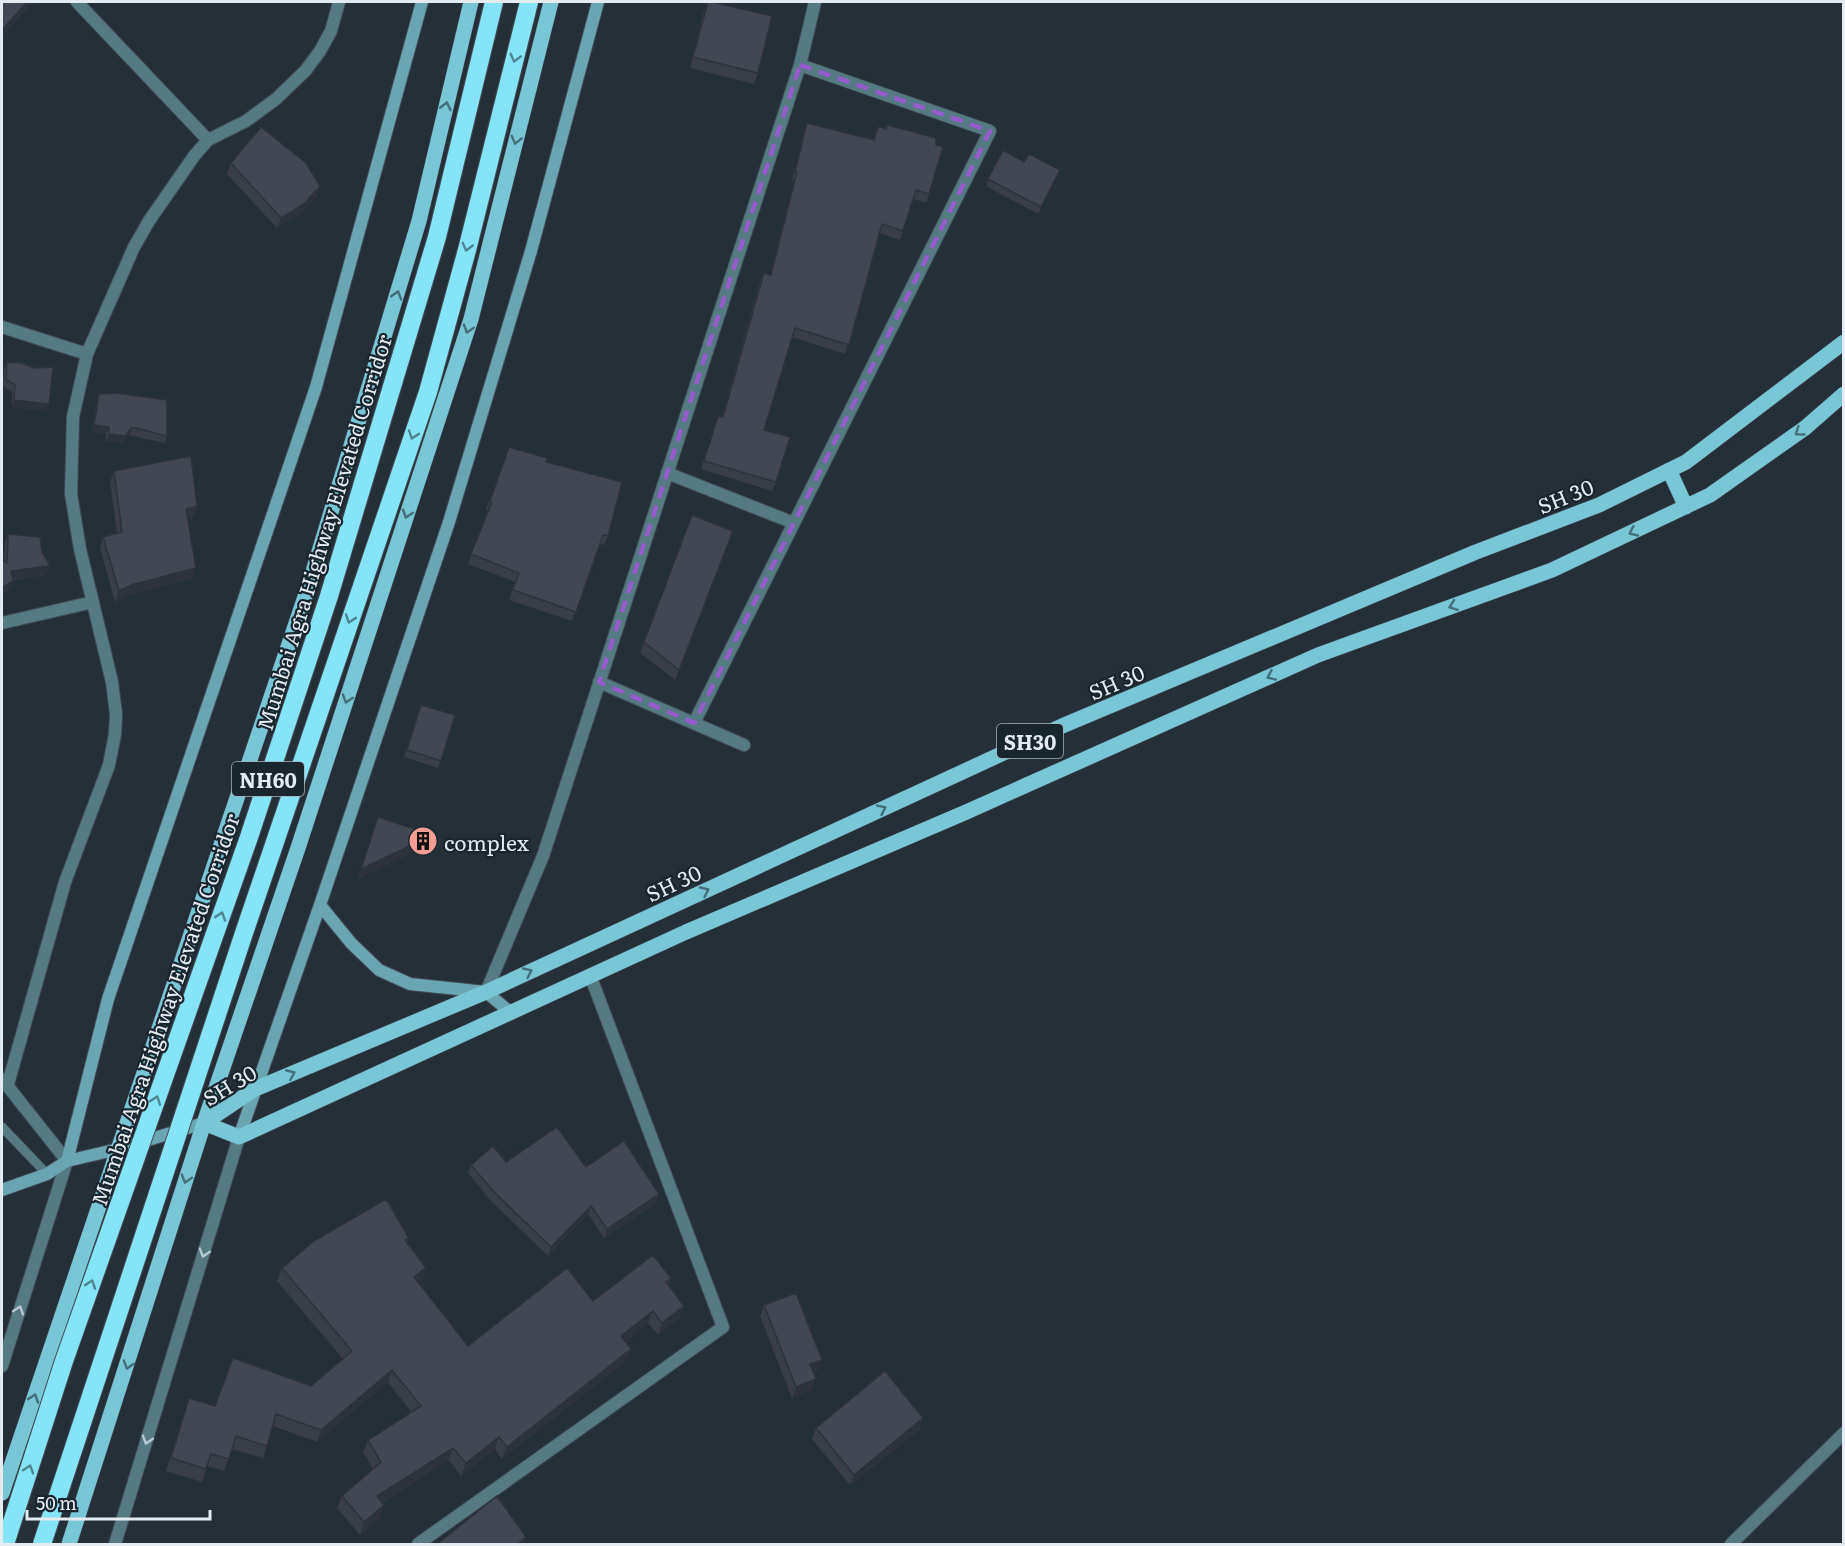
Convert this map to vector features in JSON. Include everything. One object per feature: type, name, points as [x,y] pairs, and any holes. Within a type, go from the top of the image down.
[{"type":"highway","name":"Mumbai Agra Highway Elevated Corridor","points":[[5,1545],[64,1361],[248,840],[329,596],[437,237],[494,2]]},
{"type":"highway","name":"NH60","points":[[42,1545],[248,922],[428,392],[467,250],[529,2]]},
{"type":"main road","points":[[2,1493],[309,585],[419,221],[471,2]]},
{"type":"main road","points":[[69,1545],[204,1123],[302,837],[471,319],[551,2]]},
{"type":"main road","name":"SH 30","points":[[204,1123],[255,1089],[486,992],[1062,726],[1476,552],[1599,505],[1686,462],[1844,342]]},
{"type":"main road","name":"SH30","points":[[239,1137],[590,975],[1318,656],[1552,570],[1710,495],[1805,428],[1844,394]]},
{"type":"main road","points":[[1669,470],[1686,507]]},
{"type":"main road","name":"SH 30","points":[[204,1123],[239,1137]]},
{"type":"street","points":[[76,2],[208,140]]},
{"type":"street","points":[[67,1161],[4,1081],[65,882],[109,765],[115,734],[116,714],[112,682],[80,549],[71,494],[73,417],[87,354],[125,268],[149,221],[194,156],[208,140],[246,121],[276,99],[306,70],[331,31],[339,2]]},
{"type":"street","points":[[2,1366],[4,1349],[67,1161],[108,999],[316,387],[422,2]]},
{"type":"street","points":[[115,1545],[239,1137],[450,522],[531,251],[598,2]]},
{"type":"street","points":[[486,992],[543,856],[800,65],[815,2]]},
{"type":"street","points":[[694,723],[990,131],[800,65]]},
{"type":"street","points":[[2,327],[87,354]]},
{"type":"street","points":[[667,473],[794,523]]},
{"type":"street","points":[[2,623],[93,602]]},
{"type":"street","points":[[599,682],[744,745]]},
{"type":"street","points":[[320,905],[351,944],[379,970],[410,984],[486,992],[510,1012]]},
{"type":"street","points":[[418,1545],[723,1327],[590,975]]},
{"type":"street","points":[[2,1190],[47,1174],[67,1161],[118,1149],[204,1123]]},
{"type":"street","points":[[1731,1545],[1844,1432]]},
{"type":"lane","points":[[2,1127],[47,1174]]},
{"type":"highlighted area","points":[[800,65],[990,131],[694,723],[599,682]]},
{"type":"building","points":[[2,2],[27,2],[2,30]]},
{"type":"building","points":[[708,2],[772,16],[758,73],[693,57]]},
{"type":"building","points":[[807,123],[874,140],[878,126],[886,129],[887,125],[936,138],[936,145],[943,147],[929,194],[916,190],[903,231],[882,224],[849,345],[795,328],[764,430],[790,437],[776,482],[704,461],[718,416],[723,417],[764,273],[771,275]]},
{"type":"building","points":[[261,127],[306,163],[320,186],[304,204],[281,218],[231,163]]},
{"type":"building","points":[[1003,150],[1024,162],[1029,154],[1060,170],[1041,207],[988,179]]},
{"type":"building","points":[[7,362],[21,363],[34,368],[53,367],[49,404],[14,400],[15,385],[6,379]]},
{"type":"building","points":[[115,393],[167,400],[167,436],[132,427],[125,436],[109,434],[109,427],[94,425],[99,394]]},
{"type":"building","points":[[509,447],[547,458],[546,462],[622,482],[608,536],[603,535],[576,612],[513,590],[519,573],[471,554],[492,502],[490,501]]},
{"type":"building","points":[[191,456],[197,506],[186,509],[196,568],[131,585],[119,591],[103,537],[122,532],[114,471]]},
{"type":"building","points":[[692,515],[733,531],[679,670],[644,642]]},
{"type":"building","points":[[8,534],[40,537],[42,552],[50,566],[11,571],[13,581],[2,588],[2,560],[7,563]]},
{"type":"building","points":[[421,705],[455,715],[441,761],[407,750]]},
{"type":"building","points":[[378,817],[433,835],[361,869]]},
{"type":"building","points":[[557,1127],[586,1167],[624,1141],[659,1194],[607,1229],[591,1206],[551,1247],[494,1192],[471,1165],[493,1146],[506,1162]]},
{"type":"building","points":[[386,1199],[409,1238],[405,1240],[426,1268],[414,1277],[468,1346],[567,1268],[593,1301],[653,1255],[671,1278],[666,1282],[684,1306],[662,1323],[653,1311],[621,1336],[631,1349],[507,1447],[499,1437],[466,1463],[453,1448],[377,1496],[384,1505],[364,1522],[342,1496],[381,1462],[368,1440],[421,1406],[392,1370],[321,1430],[276,1414],[267,1446],[236,1436],[229,1459],[211,1454],[206,1469],[171,1458],[189,1398],[215,1406],[233,1358],[311,1386],[352,1351],[282,1268],[314,1241]]},
{"type":"building","points":[[796,1293],[822,1360],[810,1364],[816,1379],[796,1387],[764,1305]]},
{"type":"building","points":[[885,1371],[923,1418],[854,1475],[816,1428]]},
{"type":"building","points":[[497,1496],[526,1537],[517,1545],[436,1545]]},
{"type":"place","name":"complex","points":[[423,841]]}]
